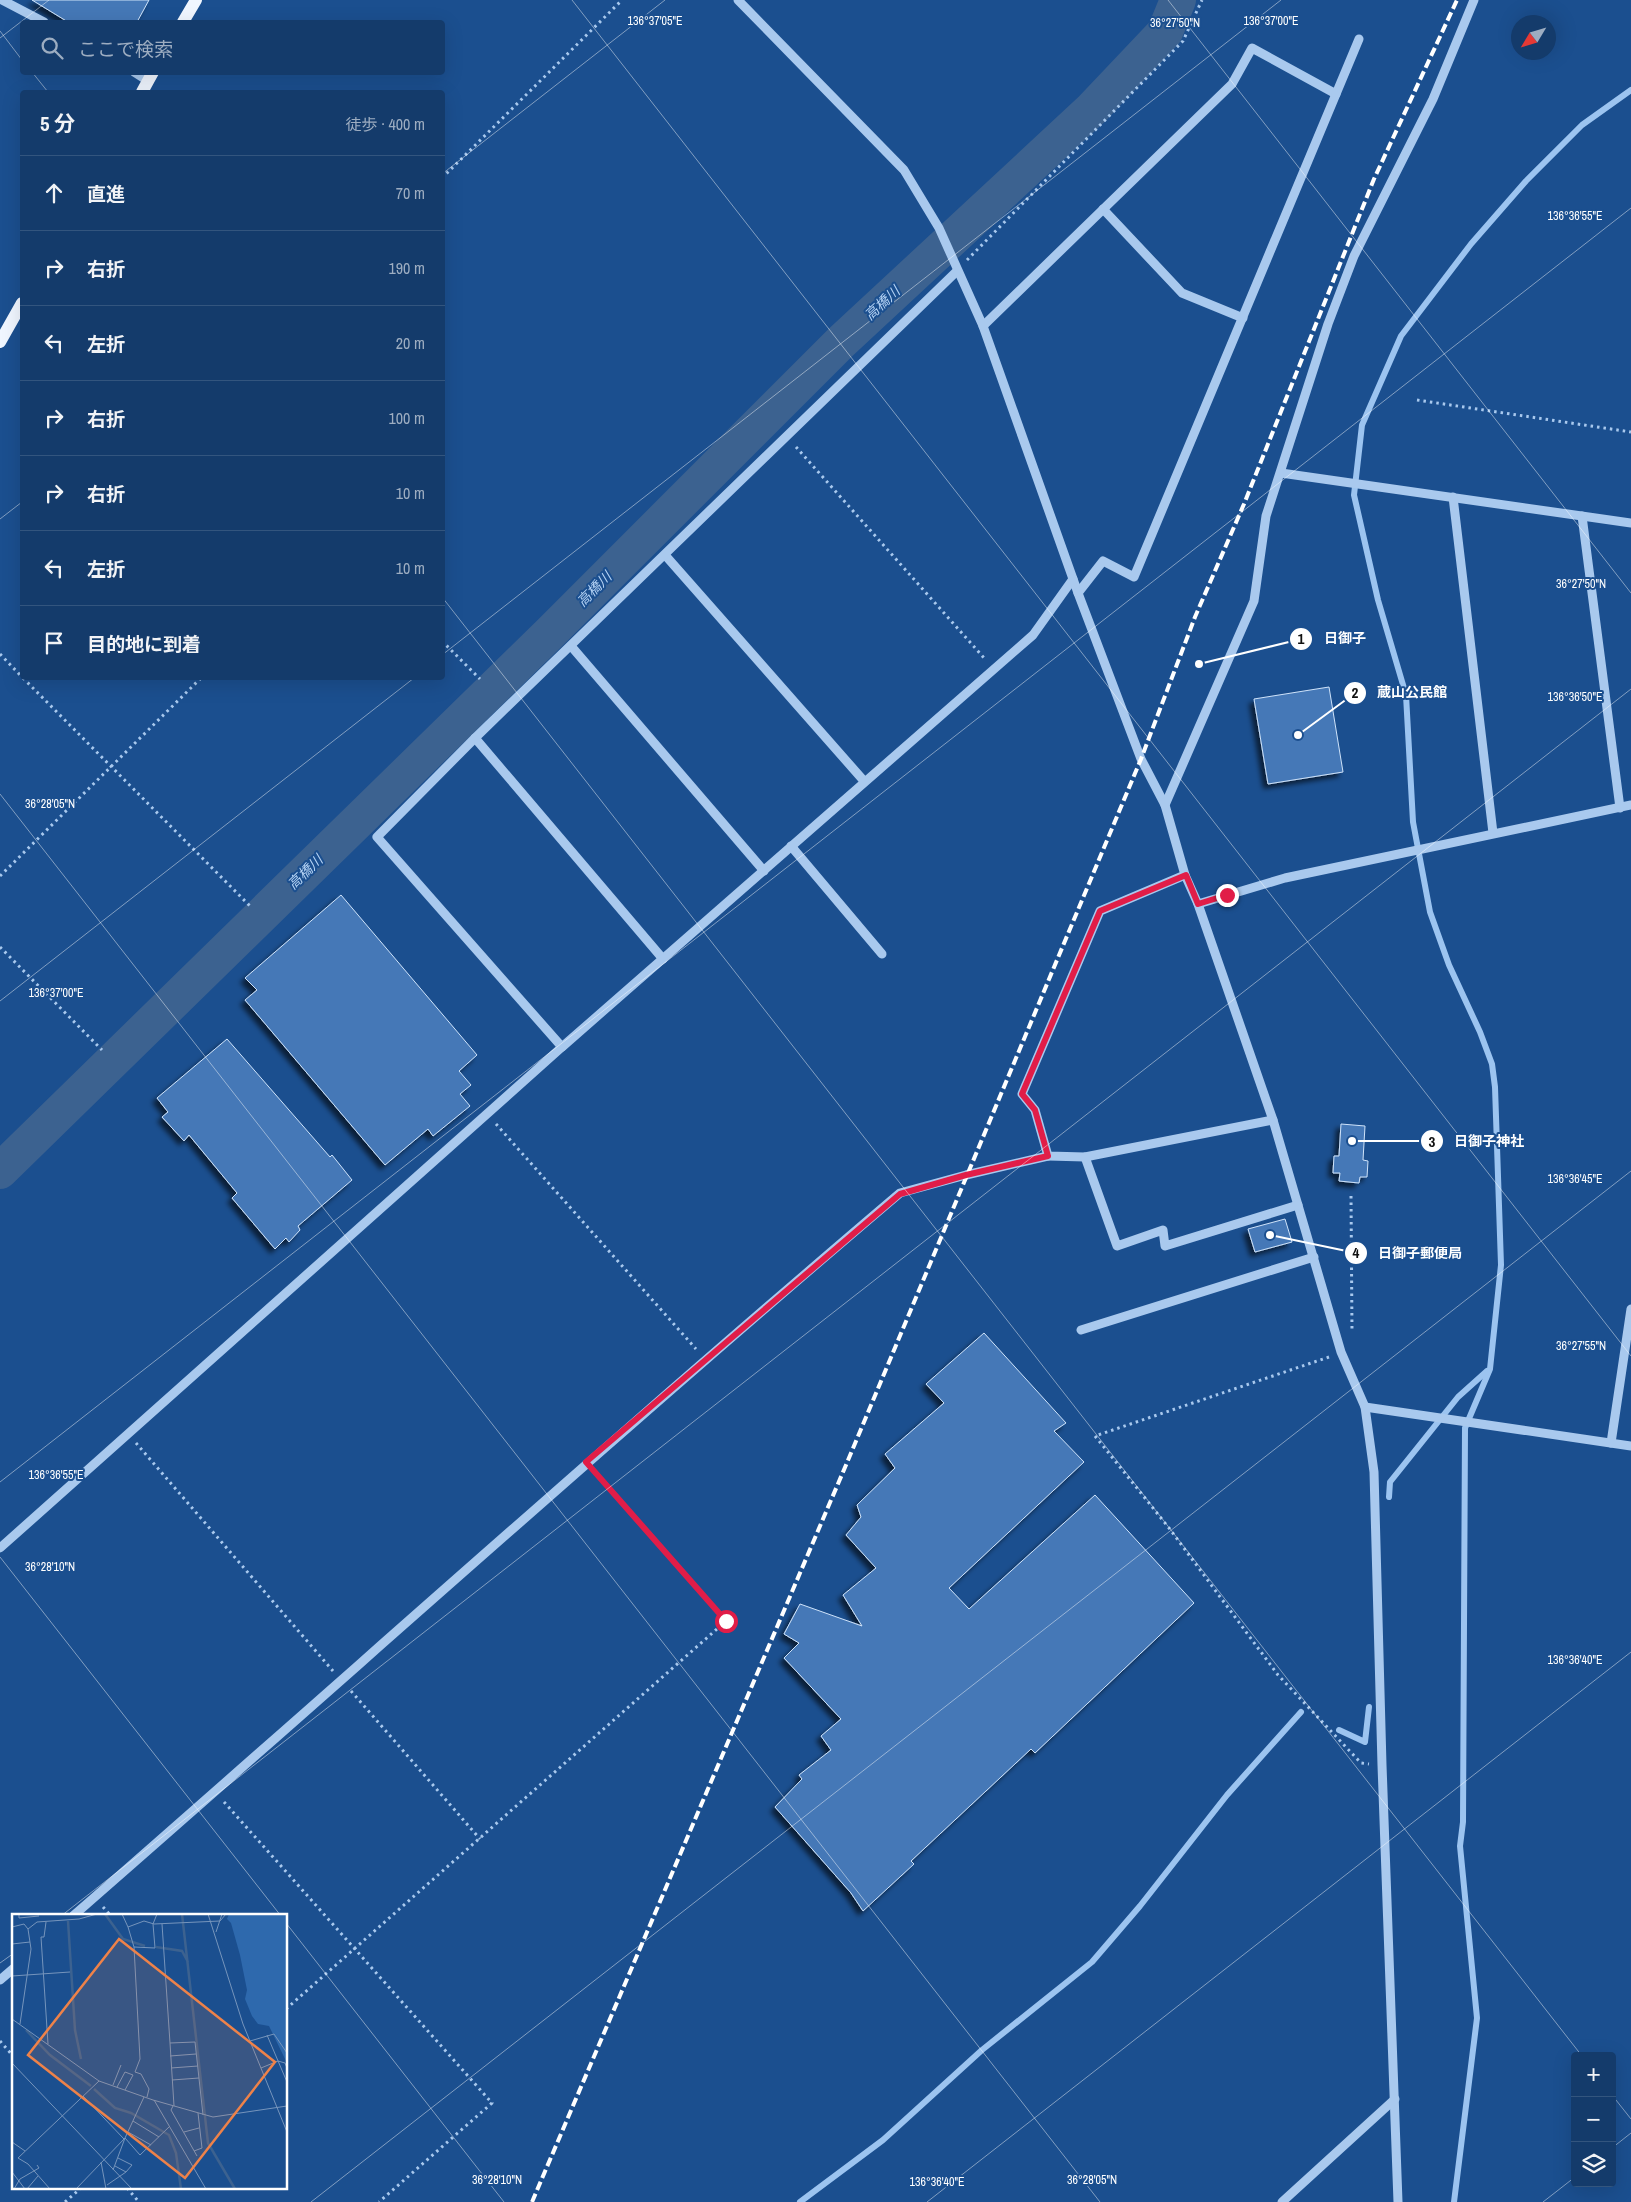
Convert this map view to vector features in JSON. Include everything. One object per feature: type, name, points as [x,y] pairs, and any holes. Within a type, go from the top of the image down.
[{"type":"main road","points":[[184,20],[196,0]]},
{"type":"main road","points":[[143,90],[151,77]]},
{"type":"main road","points":[[0,342],[20,307]]},
{"type":"street","points":[[2,0],[40,20]]},
{"type":"street","points":[[738,0],[904,170],[940,228],[952,260],[982,326],[1078,593],[1141,759],[1165,805],[1186,875],[1198,904],[1273,1120],[1342,1352],[1365,1407],[1374,1472],[1382,1766],[1398,2202]]},
{"type":"street","points":[[1165,805],[1254,601],[1266,516],[1328,324],[1354,256],[1433,99],[1474,0]]},
{"type":"street","points":[[1078,593],[1103,561],[1134,577],[1360,39]]},
{"type":"street","points":[[982,326],[1232,84],[1252,48],[1336,94]]},
{"type":"street","points":[[1103,209],[1182,293],[1243,318]]},
{"type":"street","points":[[562,1047],[377,836],[475,738],[957,270]]},
{"type":"street","points":[[1280,472],[1631,523]]},
{"type":"street","points":[[1453,497],[1492,833]]},
{"type":"street","points":[[1582,516],[1620,808]]},
{"type":"street","points":[[665,555],[864,781]]},
{"type":"street","points":[[0,1548],[562,1047],[1033,635],[1073,579]]},
{"type":"street","points":[[571,646],[764,871]]},
{"type":"street","points":[[475,738],[663,959]]},
{"type":"street","points":[[1198,904],[1285,878],[1631,805]]},
{"type":"street","points":[[791,846],[882,954]]},
{"type":"street","points":[[1048,1156],[1035,1110],[1022,1094],[1100,911],[1186,875]]},
{"type":"street","points":[[75,1914],[342,1681],[586,1462],[900,1194],[966,1175],[1048,1156],[1085,1156],[1273,1120]]},
{"type":"street","points":[[1085,1156],[1117,1246],[1163,1230],[1165,1246],[1298,1205]]},
{"type":"street","points":[[1081,1330],[1314,1257]]},
{"type":"street","points":[[1611,1443],[1631,1309]]},
{"type":"street","points":[[1365,1407],[1631,1446]]},
{"type":"street","points":[[0,1980],[12,1970]]},
{"type":"street","points":[[1282,2202],[1395,2099]]},
{"type":"path","points":[[445,175],[622,0]]},
{"type":"path","points":[[957,270],[1183,41],[1202,0]]},
{"type":"path","points":[[1417,400],[1631,432]]},
{"type":"path","points":[[787,437],[994,669]]},
{"type":"path","points":[[445,644],[480,679]]},
{"type":"path","points":[[0,654],[20,674]]},
{"type":"path","points":[[26,680],[251,907]]},
{"type":"path","points":[[0,876],[199,680]]},
{"type":"path","points":[[0,947],[102,1050]]},
{"type":"path","points":[[487,1114],[705,1359]]},
{"type":"path","points":[[1350,1196],[1352,1344],[1342,1352],[1095,1436],[1169,1528],[1278,1675],[1361,1763],[1382,1766]]},
{"type":"path","points":[[128,1433],[480,1839]]},
{"type":"path","points":[[288,2007],[726,1621],[586,1462]]},
{"type":"path","points":[[215,1792],[492,2103],[379,2202]]},
{"type":"path","points":[[0,2041],[12,2055]]},
{"type":"path","points":[[65,2202],[79,2190]]},
{"type":"path","points":[[129,2190],[139,2202]]},
{"type":"building","points":[[32,0],[149,0],[138,20],[65,20]]},
{"type":"building","points":[[1329,687],[1343,772],[1268,784],[1254,699]]},
{"type":"building","points":[[341,895],[477,1055],[459,1071],[471,1085],[460,1094],[470,1106],[433,1136],[428,1129],[385,1165],[245,1000],[257,990],[245,978]]},
{"type":"building","points":[[227,1039],[330,1157],[332,1155],[352,1180],[298,1226],[300,1230],[289,1242],[286,1238],[275,1249],[232,1198],[237,1193],[189,1135],[184,1141],[162,1117],[168,1112],[157,1098]]},
{"type":"building","points":[[1341,1124],[1365,1126],[1363,1160],[1368,1161],[1367,1177],[1360,1177],[1359,1183],[1339,1181],[1340,1173],[1333,1173],[1334,1156],[1339,1156]]},
{"type":"building","points":[[1285,1219],[1292,1242],[1255,1252],[1248,1229]]},
{"type":"building","points":[[984,1333],[1066,1423],[1054,1431],[1084,1462],[949,1588],[969,1609],[1095,1495],[1194,1603],[1035,1753],[1031,1749],[911,1861],[914,1864],[863,1911],[851,1893],[775,1807],[802,1779],[799,1775],[831,1750],[821,1736],[841,1719],[784,1658],[799,1643],[784,1634],[800,1604],[862,1626],[843,1595],[876,1568],[846,1535],[861,1517],[857,1505],[895,1468],[885,1454],[944,1403],[926,1384]]},
{"type":"waterway","name":"高橋川","points":[[0,1171],[551,632],[841,342],[1092,109],[1165,32],[1178,0]]},
{"type":"waterway","points":[[1454,2202],[1477,2018],[1460,1846],[1463,1822],[1465,1428],[1490,1369],[1501,1265],[1495,1087],[1492,1064],[1480,1032],[1449,965],[1430,912],[1413,822],[1406,695],[1378,600],[1354,495],[1362,425],[1401,336],[1471,244],[1526,181],[1582,125],[1631,90]]},
{"type":"waterway","points":[[1389,1497],[1390,1482],[1458,1397],[1487,1371]]},
{"type":"waterway","points":[[1339,1730],[1365,1742],[1369,1707]]},
{"type":"waterway","points":[[800,2202],[883,2140],[982,2050],[1092,1962],[1140,1906],[1227,1795],[1301,1712]]},
{"type":"railway","points":[[532,2202],[846,1465],[1141,759],[1195,617],[1244,504],[1374,179],[1457,0]]},
{"type":"place","name":"日御子","points":[[1199,664]]},
{"type":"place","name":"蔵山公民館","points":[[1298,735]]},
{"type":"place","name":"日御子神社","points":[[1352,1141]]},
{"type":"place","name":"日御子郵便局","points":[[1270,1235]]},
{"type":"route","points":[[726,1621],[586,1462],[900,1194],[966,1175],[1048,1156],[1035,1110],[1022,1094],[1100,911],[1186,875],[1198,904],[1227,895]]}]
